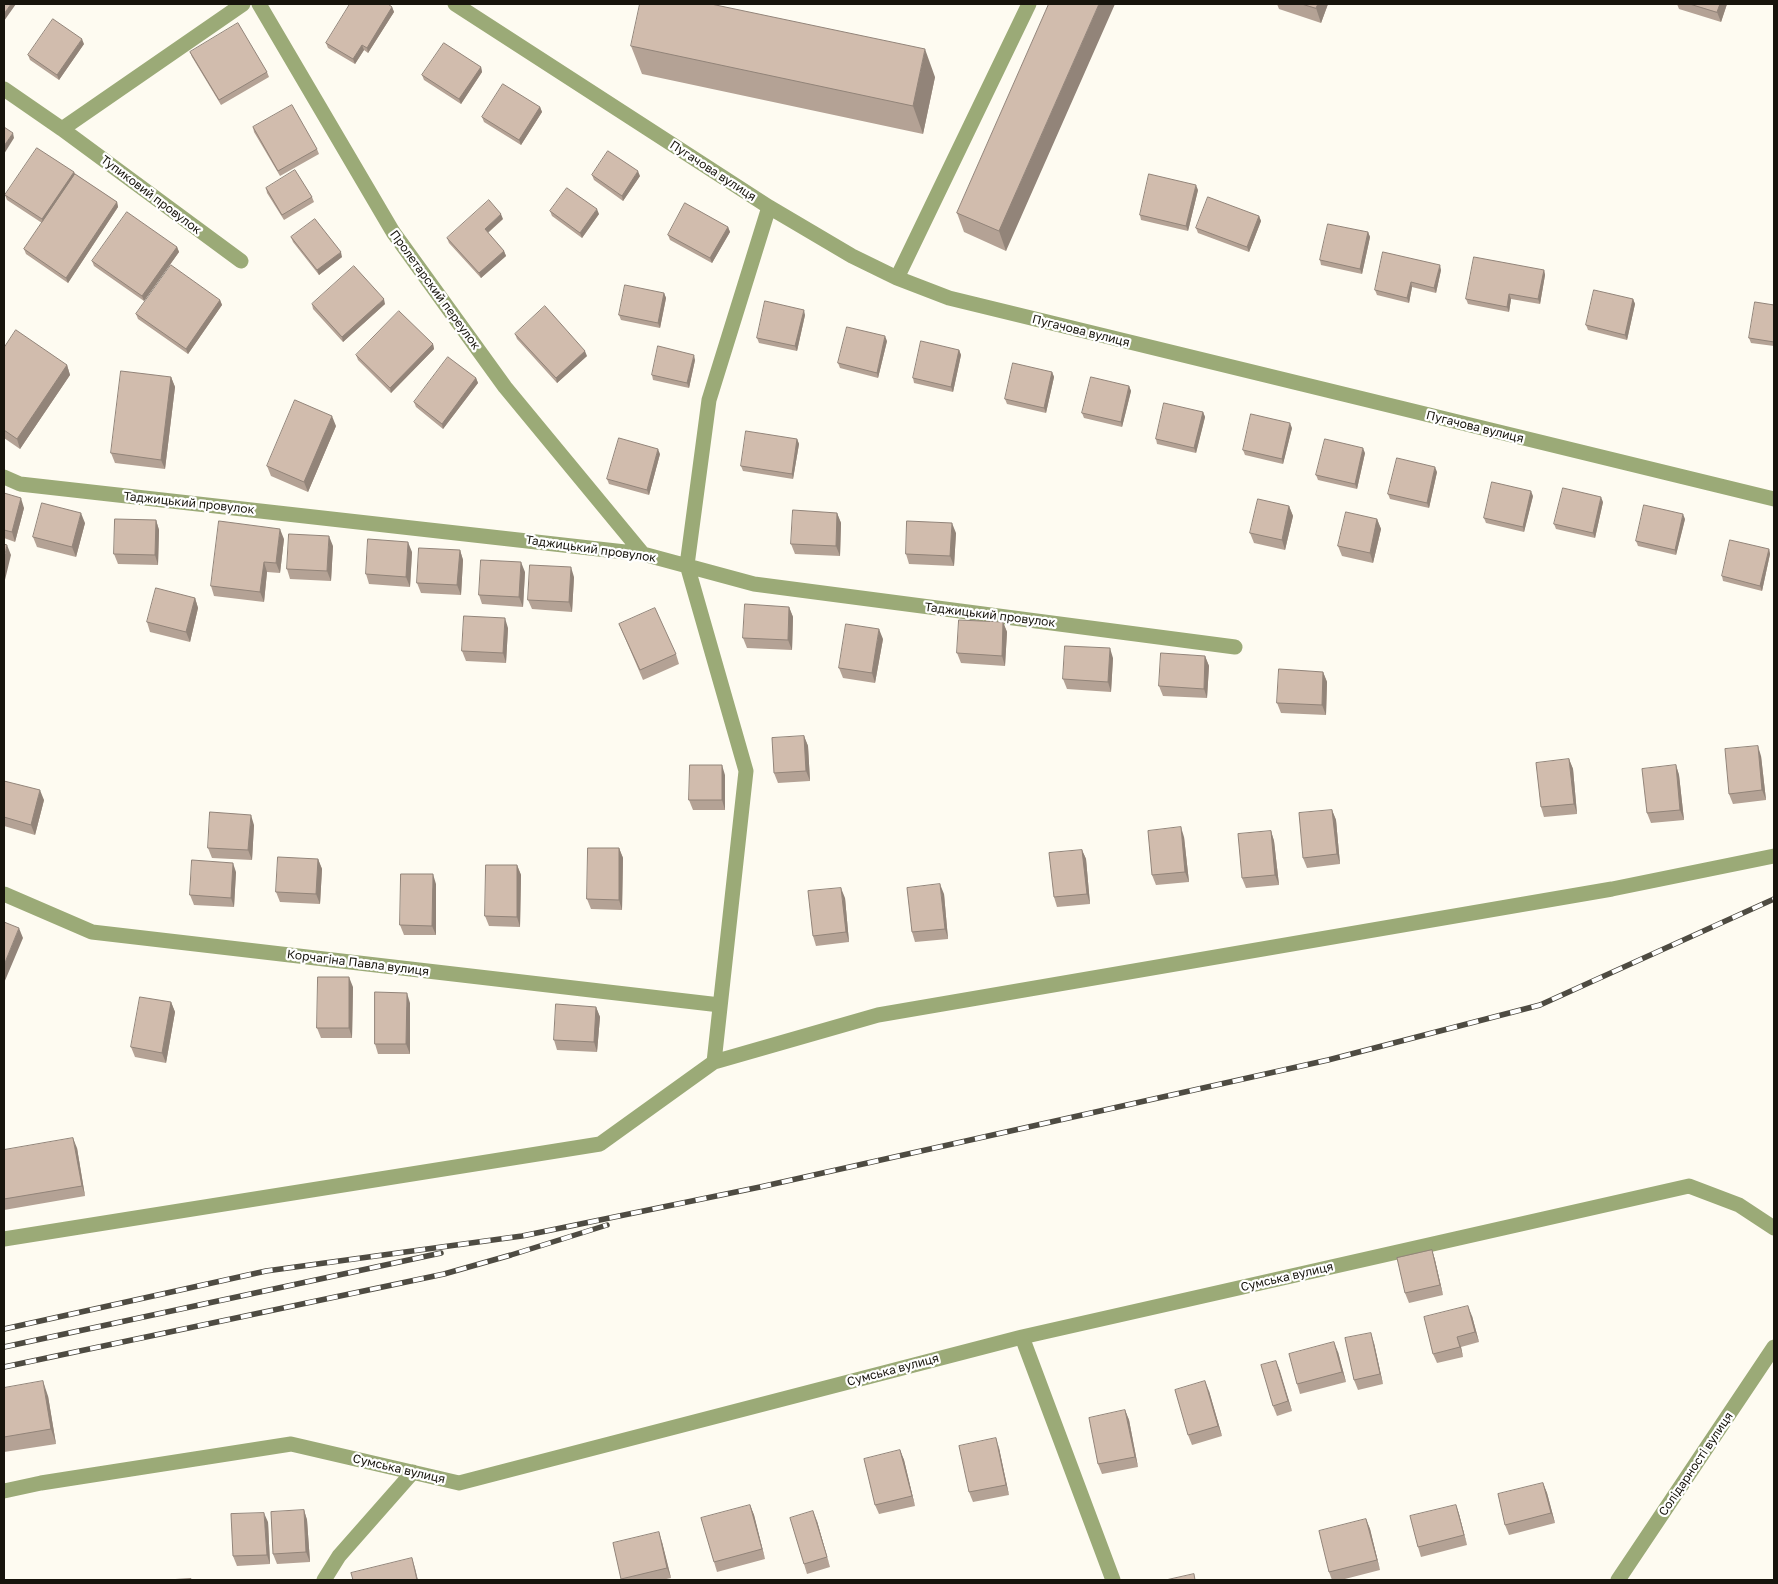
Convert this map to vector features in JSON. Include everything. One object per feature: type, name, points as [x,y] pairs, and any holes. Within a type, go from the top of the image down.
[{"type":"street","points":[[62,129],[243,4]]},
{"type":"street","name":"Пролетарский переулок","points":[[259,4],[393,232],[505,387],[643,554]]},
{"type":"street","name":"Пугачова вулиця","points":[[454,4],[768,207],[852,256],[897,278],[949,298],[1774,500]]},
{"type":"street","points":[[897,278],[1028,4]]},
{"type":"street","name":"Тупиковий провулок","points":[[4,89],[62,129],[241,261]]},
{"type":"street","points":[[714,1062],[746,771],[687,565],[709,400],[768,207]]},
{"type":"street","name":"Таджицький провулок","points":[[4,477],[20,484],[643,554],[754,584],[1235,646]]},
{"type":"street","points":[[4,1239],[600,1144],[714,1062],[878,1014],[1602,890],[1774,856]]},
{"type":"street","name":"Корчагіна Павла вулиця","points":[[4,894],[92,932],[720,1005]]},
{"type":"street","name":"Сумська вулиця","points":[[4,1491],[41,1483],[291,1444],[459,1483],[1022,1337],[1689,1186],[1739,1205],[1774,1228]]},
{"type":"street","points":[[1022,1337],[1113,1580]]},
{"type":"street","name":"Солідарності вулиця","points":[[1618,1580],[1774,1347]]},
{"type":"street","points":[[324,1580],[339,1556],[413,1472]]},
{"type":"building","points":[[4,4],[11,4],[4,14]]},
{"type":"building","points":[[350,4],[388,4],[392,7],[367,48],[362,45],[353,59],[326,43]]},
{"type":"building","points":[[640,4],[711,4],[925,49],[913,106],[631,46]]},
{"type":"building","points":[[1049,4],[1099,4],[999,231],[957,213]]},
{"type":"building","points":[[1302,4],[1318,4],[1316,8]]},
{"type":"building","points":[[1690,4],[1720,4],[1717,12]]},
{"type":"building","points":[[53,19],[82,39],[57,75],[28,55]]},
{"type":"building","points":[[238,23],[267,72],[219,100],[190,52]]},
{"type":"building","points":[[444,43],[481,67],[459,99],[422,75]]},
{"type":"building","points":[[503,84],[540,107],[519,140],[482,117]]},
{"type":"building","points":[[292,105],[317,149],[278,171],[253,127]]},
{"type":"building","points":[[4,127],[13,133],[4,146]]},
{"type":"building","points":[[37,148],[74,172],[42,219],[5,195]]},
{"type":"building","points":[[608,151],[638,171],[622,196],[592,175]]},
{"type":"building","points":[[295,170],[312,197],[282,215],[266,188]]},
{"type":"building","points":[[75,174],[117,202],[66,278],[24,249]]},
{"type":"building","points":[[1149,174],[1196,185],[1186,226],[1140,215]]},
{"type":"building","points":[[567,188],[597,209],[580,233],[550,211]]},
{"type":"building","points":[[1208,197],[1259,216],[1247,247],[1196,228]]},
{"type":"building","points":[[489,200],[501,214],[485,229],[504,251],[479,273],[447,238]]},
{"type":"building","points":[[685,203],[728,227],[710,258],[668,235]]},
{"type":"building","points":[[127,212],[177,247],[142,296],[92,261]]},
{"type":"building","points":[[315,219],[341,252],[317,270],[291,237]]},
{"type":"building","points":[[1328,224],[1368,232],[1360,269],[1320,260]]},
{"type":"building","points":[[1383,252],[1440,265],[1434,288],[1411,282],[1407,298],[1375,290]]},
{"type":"building","points":[[1474,257],[1544,270],[1538,299],[1509,294],[1507,307],[1466,299]]},
{"type":"building","points":[[171,265],[220,300],[186,349],[136,314]]},
{"type":"building","points":[[354,266],[384,299],[342,337],[312,304]]},
{"type":"building","points":[[625,285],[664,293],[658,323],[619,315]]},
{"type":"building","points":[[1594,290],[1633,299],[1625,335],[1586,325]]},
{"type":"building","points":[[765,301],[804,310],[795,346],[757,338]]},
{"type":"building","points":[[1755,302],[1774,305],[1774,342],[1749,338]]},
{"type":"building","points":[[545,306],[585,351],[556,378],[515,334]]},
{"type":"building","points":[[399,311],[433,344],[390,388],[356,355]]},
{"type":"building","points":[[847,327],[885,336],[877,373],[838,363]]},
{"type":"building","points":[[16,330],[67,365],[17,439],[4,430],[4,348]]},
{"type":"building","points":[[921,341],[959,350],[951,387],[913,378]]},
{"type":"building","points":[[658,346],[694,355],[687,383],[652,375]]},
{"type":"building","points":[[448,357],[476,378],[442,424],[414,402]]},
{"type":"building","points":[[1013,363],[1052,372],[1044,408],[1005,399]]},
{"type":"building","points":[[121,371],[171,377],[161,460],[111,453]]},
{"type":"building","points":[[1091,377],[1129,386],[1121,422],[1082,413]]},
{"type":"building","points":[[295,400],[332,416],[304,482],[267,466]]},
{"type":"building","points":[[1164,403],[1203,412],[1194,448],[1156,439]]},
{"type":"building","points":[[1251,414],[1290,423],[1282,459],[1243,450]]},
{"type":"building","points":[[746,431],[797,439],[792,474],[741,466]]},
{"type":"building","points":[[619,438],[658,449],[647,490],[607,479]]},
{"type":"building","points":[[1325,439],[1363,448],[1355,484],[1316,475]]},
{"type":"building","points":[[1397,458],[1435,467],[1427,503],[1388,494]]},
{"type":"building","points":[[1492,482],[1531,491],[1523,527],[1484,518]]},
{"type":"building","points":[[1563,488],[1601,497],[1593,533],[1554,524]]},
{"type":"building","points":[[4,493],[21,498],[12,532],[4,530]]},
{"type":"building","points":[[1258,499],[1289,506],[1282,540],[1250,533]]},
{"type":"building","points":[[42,503],[81,513],[72,547],[33,537]]},
{"type":"building","points":[[1644,505],[1683,514],[1675,550],[1636,541]]},
{"type":"building","points":[[793,510],[837,513],[836,546],[791,544]]},
{"type":"building","points":[[1346,512],[1377,519],[1370,553],[1338,546]]},
{"type":"building","points":[[115,519],[156,520],[155,555],[114,554]]},
{"type":"building","points":[[219,521],[280,529],[276,563],[264,562],[260,592],[211,586]]},
{"type":"building","points":[[907,521],[952,523],[950,556],[906,554]]},
{"type":"building","points":[[289,534],[329,536],[327,571],[287,569]]},
{"type":"building","points":[[368,539],[408,542],[406,577],[366,574]]},
{"type":"building","points":[[1730,540],[1769,549],[1760,586],[1722,576]]},
{"type":"building","points":[[4,544],[7,545],[4,559]]},
{"type":"building","points":[[419,548],[460,550],[457,585],[417,583]]},
{"type":"building","points":[[481,560],[521,562],[519,597],[479,595]]},
{"type":"building","points":[[530,565],[571,567],[569,602],[528,600]]},
{"type":"building","points":[[156,588],[195,598],[186,632],[147,622]]},
{"type":"building","points":[[745,604],[789,607],[788,640],[743,638]]},
{"type":"building","points":[[655,608],[676,654],[640,670],[619,624]]},
{"type":"building","points":[[464,616],[505,618],[503,653],[462,651]]},
{"type":"building","points":[[959,620],[1003,622],[1002,656],[957,653]]},
{"type":"building","points":[[846,624],[879,629],[872,673],[839,668]]},
{"type":"building","points":[[1065,646],[1110,648],[1108,682],[1063,679]]},
{"type":"building","points":[[1161,653],[1205,656],[1204,689],[1159,686]]},
{"type":"building","points":[[1279,669],[1323,672],[1322,705],[1277,703]]},
{"type":"building","points":[[804,736],[806,771],[774,773],[772,738]]},
{"type":"building","points":[[1758,746],[1762,790],[1729,794],[1725,749]]},
{"type":"building","points":[[1569,759],[1574,804],[1541,807],[1536,763]]},
{"type":"building","points":[[690,765],[722,765],[722,800],[689,800]]},
{"type":"building","points":[[1676,765],[1680,810],[1647,813],[1642,769]]},
{"type":"building","points":[[4,781],[40,790],[31,825],[4,817]]},
{"type":"building","points":[[1332,810],[1337,854],[1303,858],[1299,813]]},
{"type":"building","points":[[210,812],[251,815],[248,850],[208,848]]},
{"type":"building","points":[[1181,827],[1185,872],[1152,875],[1148,831]]},
{"type":"building","points":[[1271,831],[1275,875],[1242,878],[1238,834]]},
{"type":"building","points":[[588,848],[619,848],[619,900],[587,899]]},
{"type":"building","points":[[1082,850],[1087,894],[1054,897],[1049,853]]},
{"type":"building","points":[[278,857],[318,859],[316,894],[276,892]]},
{"type":"building","points":[[192,860],[233,863],[231,898],[190,895]]},
{"type":"building","points":[[486,865],[517,865],[517,917],[485,916]]},
{"type":"building","points":[[401,874],[433,874],[432,926],[400,925]]},
{"type":"building","points":[[940,884],[945,929],[912,932],[907,888]]},
{"type":"building","points":[[841,888],[846,932],[813,936],[808,891]]},
{"type":"building","points":[[4,922],[19,928],[4,965]]},
{"type":"building","points":[[318,977],[349,977],[349,1028],[317,1028]]},
{"type":"building","points":[[375,992],[407,993],[406,1044],[375,1044]]},
{"type":"building","points":[[140,997],[171,1002],[162,1053],[131,1047]]},
{"type":"building","points":[[556,1004],[596,1007],[594,1042],[554,1040]]},
{"type":"building","points":[[73,1138],[82,1186],[4,1199],[4,1150]]},
{"type":"building","points":[[1432,1250],[1440,1285],[1405,1293],[1397,1258]]},
{"type":"building","points":[[1468,1306],[1475,1332],[1457,1337],[1460,1347],[1433,1354],[1424,1317]]},
{"type":"building","points":[[1371,1333],[1380,1374],[1354,1380],[1345,1338]]},
{"type":"building","points":[[1334,1342],[1342,1372],[1297,1384],[1289,1354]]},
{"type":"building","points":[[1276,1361],[1288,1401],[1273,1406],[1261,1365]]},
{"type":"building","points":[[43,1381],[51,1429],[4,1437],[4,1388]]},
{"type":"building","points":[[1205,1381],[1218,1426],[1188,1435],[1175,1390]]},
{"type":"building","points":[[1125,1410],[1135,1457],[1098,1464],[1089,1418]]},
{"type":"building","points":[[996,1438],[1006,1485],[969,1492],[959,1446]]},
{"type":"building","points":[[900,1450],[912,1496],[875,1505],[864,1459]]},
{"type":"building","points":[[1543,1483],[1551,1513],[1505,1525],[1498,1494]]},
{"type":"building","points":[[750,1505],[762,1549],[714,1562],[701,1518]]},
{"type":"building","points":[[1456,1505],[1464,1535],[1418,1547],[1410,1516]]},
{"type":"building","points":[[304,1510],[306,1552],[273,1554],[271,1512]]},
{"type":"building","points":[[813,1511],[827,1557],[804,1564],[790,1518]]},
{"type":"building","points":[[264,1513],[267,1555],[233,1556],[231,1514]]},
{"type":"building","points":[[1366,1519],[1377,1560],[1329,1572],[1319,1531]]},
{"type":"building","points":[[659,1532],[667,1568],[621,1579],[613,1543]]},
{"type":"building","points":[[412,1558],[417,1580],[353,1580],[351,1573]]},
{"type":"building","points":[[1194,1574],[1195,1580],[1166,1580]]},
{"type":"railway","points":[[4,1329],[266,1271],[522,1236],[760,1187],[1328,1060],[1540,1005],[1774,899]]},
{"type":"railway","points":[[4,1367],[444,1274],[607,1225]]},
{"type":"railway","points":[[4,1347],[441,1253]]}]
